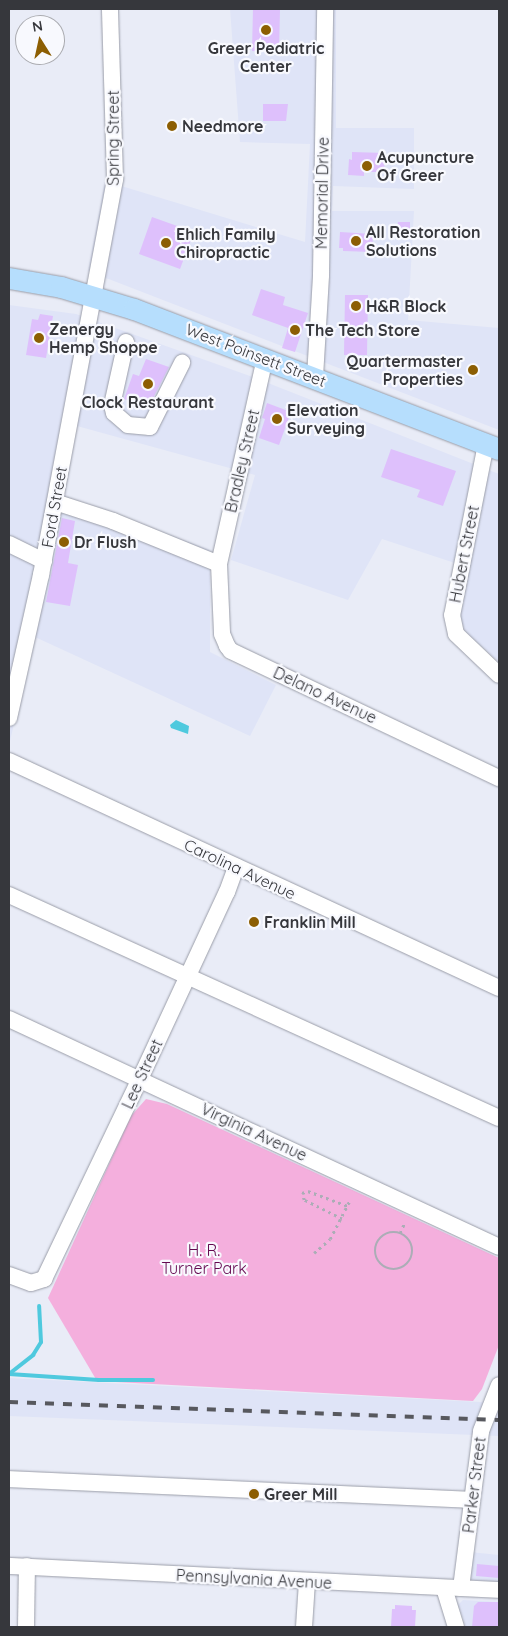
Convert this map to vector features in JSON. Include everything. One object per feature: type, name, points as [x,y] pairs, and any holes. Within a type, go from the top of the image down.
[{"type":"main road","name":"West Poinsett Street","points":[[9,278],[93,295],[265,358],[493,446]]},
{"type":"street","name":"Spring Street","points":[[93,295],[116,169],[110,9]]},
{"type":"street","name":"Memorial Drive","points":[[315,377],[320,294],[325,9]]},
{"type":"street","name":"Ford Street","points":[[9,718],[44,561],[93,295]]},
{"type":"street","points":[[126,342],[112,405],[114,413],[128,425],[150,427],[155,422],[182,363]]},
{"type":"street","name":"Bradley Street","points":[[219,564],[265,358]]},
{"type":"street","name":"Hubert Street","points":[[493,446],[452,615],[456,634],[499,675]]},
{"type":"street","points":[[55,502],[113,521],[219,564]]},
{"type":"street","points":[[9,544],[44,561]]},
{"type":"street","name":"Delano Avenue","points":[[219,564],[222,634],[224,641],[231,651],[499,778]]},
{"type":"street","name":"Carolina Avenue","points":[[9,761],[499,988]]},
{"type":"street","name":"Lee Street","points":[[9,1275],[31,1283],[44,1278],[188,977],[227,892],[236,867]]},
{"type":"street","points":[[9,896],[499,1118]]},
{"type":"street","name":"Virginia Avenue","points":[[9,1019],[499,1246]]},
{"type":"street","name":"Parker Street","points":[[461,1588],[481,1431],[499,1385]]},
{"type":"street","points":[[9,1479],[472,1500]]},
{"type":"street","name":"Pennsylvania Avenue","points":[[9,1566],[499,1590]]},
{"type":"street","points":[[26,1627],[27,1566]]},
{"type":"street","points":[[304,1627],[307,1582]]},
{"type":"street","points":[[444,1588],[456,1627]]},
{"type":"path","points":[[342,1219],[304,1200],[302,1193],[308,1190],[348,1206]]},
{"type":"path","points":[[314,1253],[330,1239],[342,1219],[350,1200]]},
{"type":"path","points":[[400,1233],[404,1224]]},
{"type":"path","points":[[387,1233],[400,1233],[410,1240],[413,1252],[412,1258],[404,1268],[392,1271],[386,1269],[376,1260],[374,1247],[377,1241],[387,1233]]},
{"type":"shaded area","points":[[230,9],[336,9],[336,128],[414,128],[414,189],[333,186],[332,211],[414,211],[408,320],[499,328],[499,430],[88,271],[105,181],[305,242],[310,144],[240,142]]},
{"type":"shaded area","points":[[9,305],[76,314],[250,376],[499,474],[499,662],[464,631],[458,607],[467,567],[382,539],[348,600],[231,560],[255,475],[77,426],[62,495],[210,550],[210,652],[276,685],[250,736],[35,637],[9,745]]},
{"type":"shaded area","points":[[9,1378],[499,1403],[499,1436],[9,1416]]},
{"type":"shaded area","points":[[470,1552],[499,1555],[499,1582],[467,1580]]},
{"type":"shaded area","points":[[463,1600],[499,1602],[499,1627],[466,1627],[458,1605]]},
{"type":"green space","name":"H. R. Turner Park","points":[[146,1099],[167,1104],[499,1258],[499,1345],[482,1389],[473,1401],[97,1381],[48,1298],[131,1116]]},
{"type":"water","points":[[176,720],[189,726],[188,734],[171,728],[170,725]]},
{"type":"building","name":"Greer Pediatric Center","points":[[253,9],[280,9],[279,52],[252,51]]},
{"type":"building","points":[[263,104],[288,104],[286,121],[263,121]]},
{"type":"building","name":"Acupuncture Of Greer","points":[[352,152],[385,153],[384,172],[364,172],[364,176],[348,175],[349,159],[352,160]]},
{"type":"building","name":"Ehlich Family Chiropractic","points":[[152,217],[194,232],[180,269],[139,254]]},
{"type":"building","points":[[398,222],[410,222],[410,234],[397,234]]},
{"type":"building","name":"All Restoration Solutions","points":[[340,232],[373,234],[372,252],[343,251],[343,248],[339,248]]},
{"type":"building","points":[[261,289],[285,297],[283,305],[308,313],[295,352],[282,348],[288,328],[252,315]]},
{"type":"building","points":[[345,295],[368,295],[367,355],[344,355]]},
{"type":"building","name":"Zenergy Hemp Shoppe","points":[[40,314],[53,316],[46,358],[26,355],[32,319],[38,320]]},
{"type":"building","name":"Clock Restaurant","points":[[146,359],[169,367],[148,408],[124,399],[133,374],[139,376]]},
{"type":"building","points":[[267,403],[291,412],[279,445],[259,438],[265,419],[262,418]]},
{"type":"building","points":[[391,449],[456,471],[443,506],[417,497],[420,490],[381,477]]},
{"type":"building","name":"Dr Flush","points":[[62,518],[75,521],[68,563],[78,565],[70,606],[46,602]]},
{"type":"building","points":[[477,1564],[499,1566],[499,1578],[476,1576]]},
{"type":"building","points":[[478,1602],[499,1602],[499,1627],[472,1627],[474,1606]]},
{"type":"building","points":[[395,1605],[412,1606],[412,1610],[416,1610],[415,1627],[391,1627],[392,1609],[395,1609]]},
{"type":"waterway","points":[[9,1374],[33,1355],[41,1342],[39,1306]]},
{"type":"waterway","points":[[9,1374],[99,1380],[153,1380]]},
{"type":"railway","points":[[9,1402],[499,1420]]},
{"type":"place","name":"Greer Pediatric Center","points":[[266,30]]},
{"type":"place","name":"Needmore","points":[[172,126]]},
{"type":"place","name":"Acupuncture Of Greer","points":[[367,166]]},
{"type":"place","name":"All Restoration Solutions","points":[[356,241]]},
{"type":"place","name":"Ehlich Family Chiropractic","points":[[166,243]]},
{"type":"place","name":"H&R Block","points":[[356,306]]},
{"type":"place","name":"The Tech Store","points":[[295,330]]},
{"type":"place","name":"Zenergy Hemp Shoppe","points":[[39,338]]},
{"type":"place","name":"Quartermaster Properties","points":[[473,370]]},
{"type":"place","name":"Clock Restaurant","points":[[148,384]]},
{"type":"place","name":"Elevation Surveying","points":[[277,419]]},
{"type":"place","name":"Dr Flush","points":[[64,542]]},
{"type":"place","name":"Franklin Mill","points":[[254,922]]},
{"type":"place","name":"Greer Mill","points":[[254,1494]]}]
